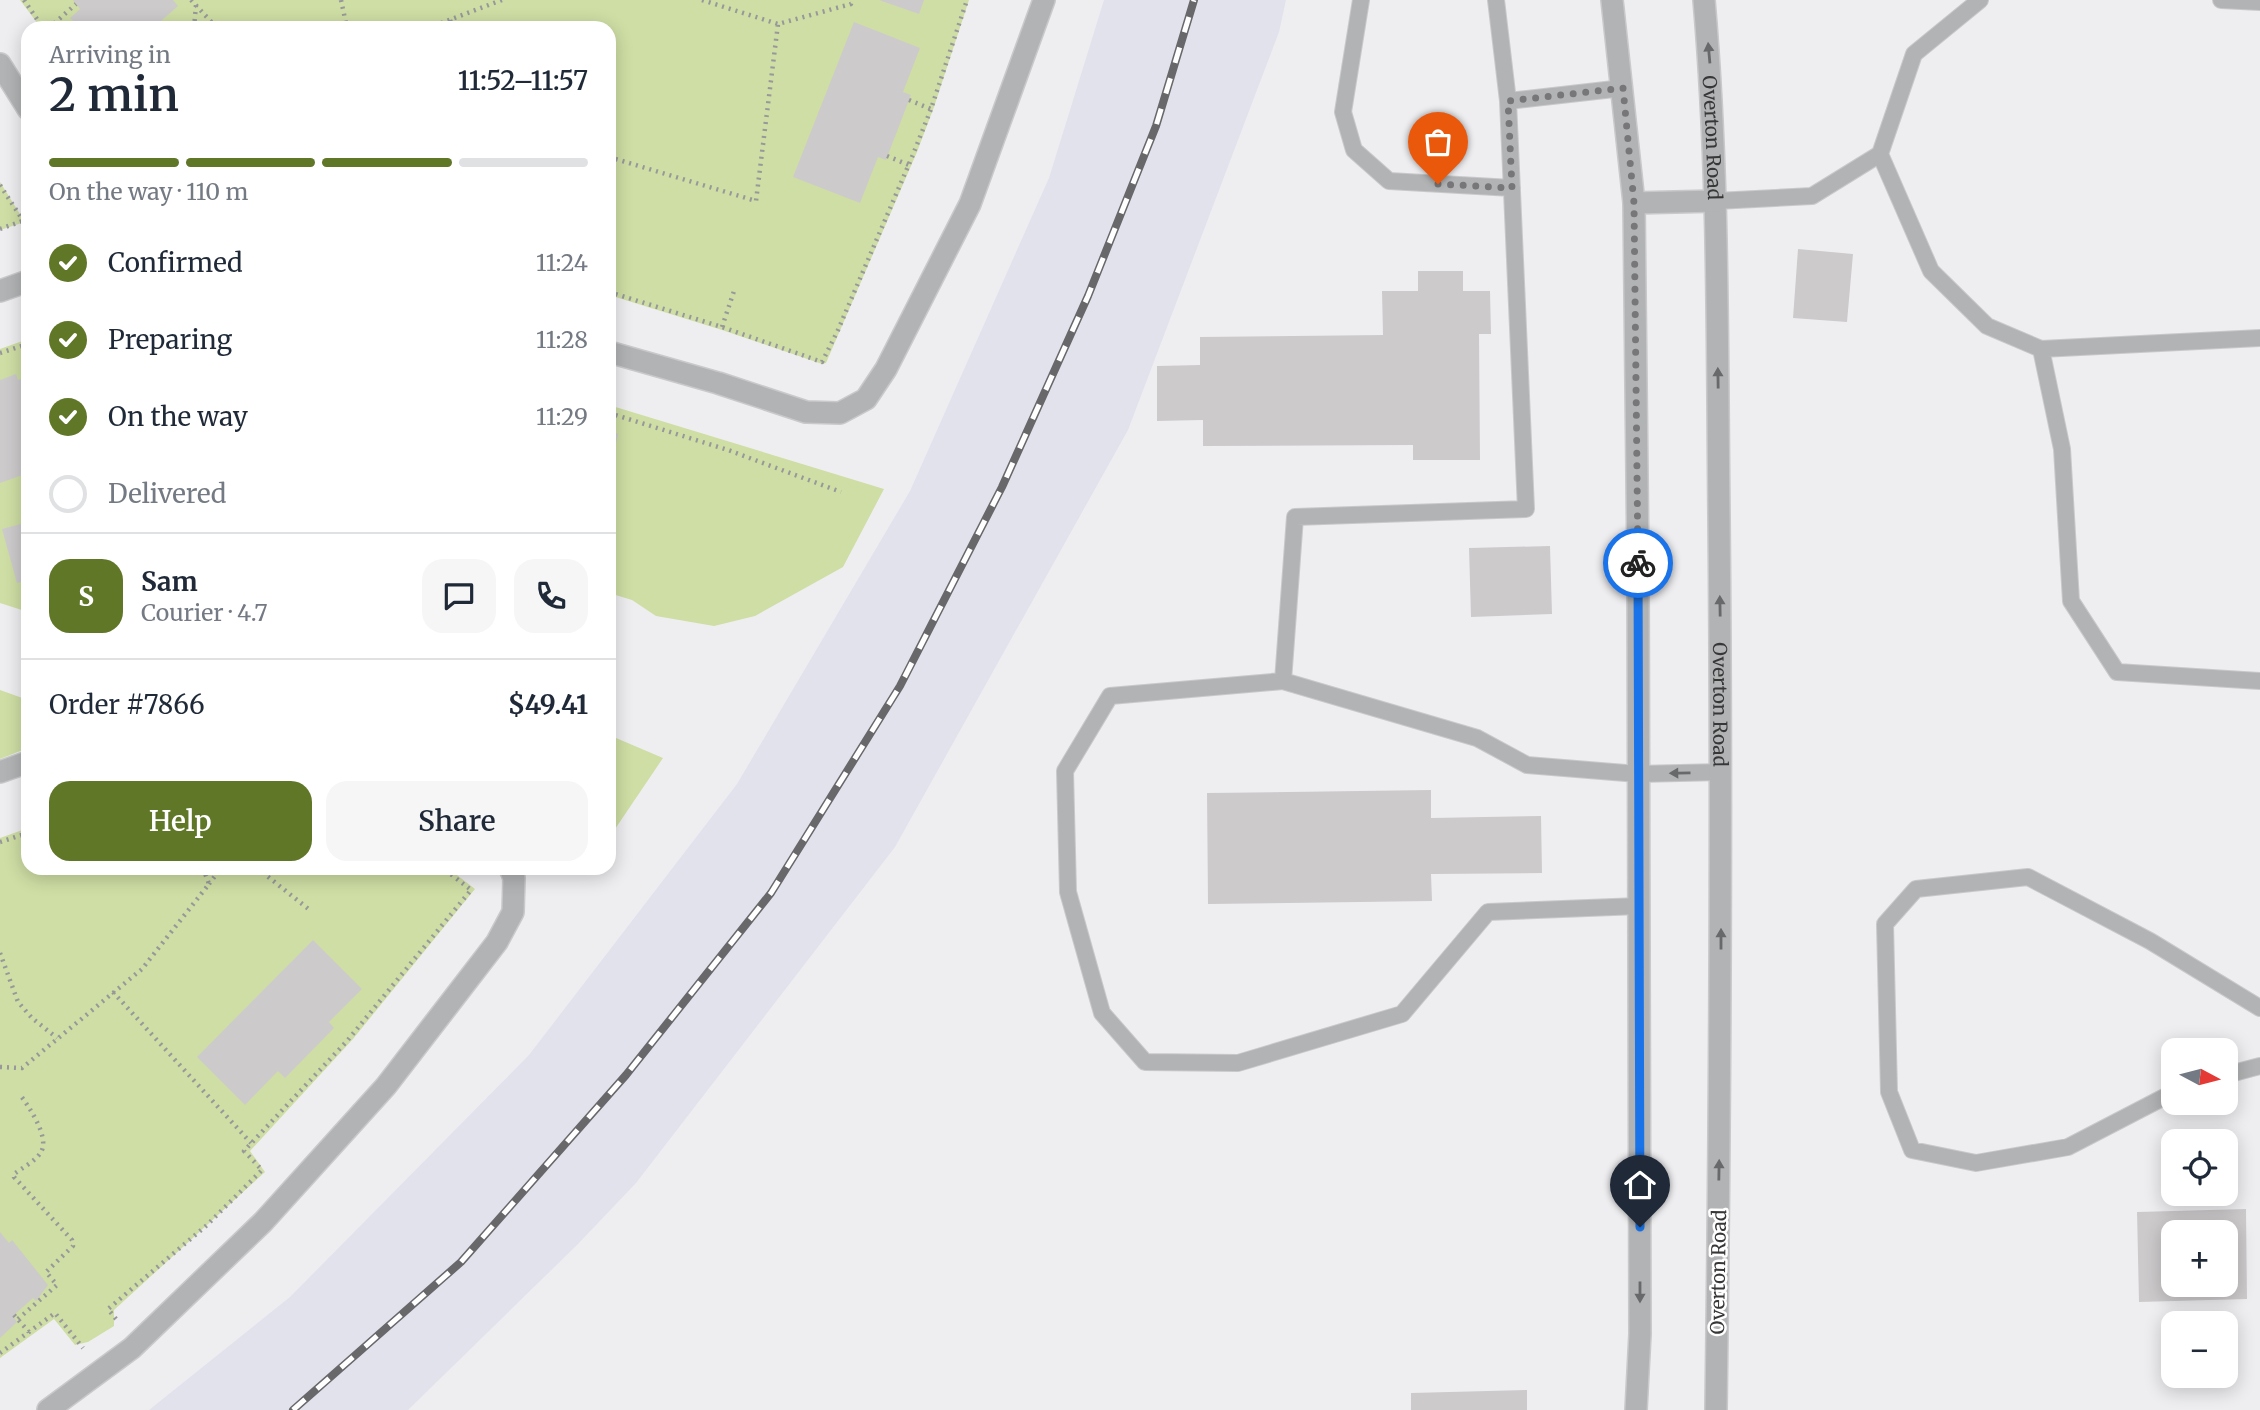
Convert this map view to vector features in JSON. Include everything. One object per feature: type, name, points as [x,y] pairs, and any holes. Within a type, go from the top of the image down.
[{"type":"street","points":[[616,354],[806,412],[840,413],[866,399],[886,369],[970,204],[1044,0]]},
{"type":"street","points":[[1612,0],[1634,203],[1640,1335],[1636,1410]]},
{"type":"street","name":"Overton Road","points":[[1704,0],[1711,82],[1716,201],[1722,772],[1716,1410]]},
{"type":"street","points":[[0,64],[21,98]]},
{"type":"street","points":[[1634,203],[1716,201]]},
{"type":"street","points":[[0,291],[21,284]]},
{"type":"street","points":[[0,772],[21,764]]},
{"type":"street","points":[[48,1410],[136,1343],[263,1222],[386,1086],[497,942],[513,912],[513,875]]},
{"type":"lane","points":[[1361,0],[1343,112],[1354,150],[1389,181],[1512,188]]},
{"type":"lane","points":[[1283,681],[1295,517],[1526,509],[1508,101],[1496,0]]},
{"type":"lane","points":[[1716,201],[1812,196],[1880,154],[1914,54],[1980,0]]},
{"type":"lane","points":[[2221,0],[2260,2]]},
{"type":"lane","points":[[1508,101],[1623,88]]},
{"type":"lane","points":[[1880,154],[1931,271],[1987,326],[2041,349],[2260,338]]},
{"type":"lane","points":[[2041,349],[2062,449],[2071,601],[2117,672],[2260,681]]},
{"type":"lane","points":[[1639,905],[1488,912],[1402,1014],[1238,1063],[1144,1062],[1102,1013],[1068,892],[1065,771],[1110,696],[1283,681],[1477,738],[1527,765],[1638,774],[1722,772]]},
{"type":"lane","points":[[2161,1099],[2068,1147],[1976,1163],[1912,1150],[1889,1092],[1885,924],[1916,889],[2028,877],[2150,942],[2260,1008]]},
{"type":"lane","points":[[2238,1072],[2260,1066]]},
{"type":"path","points":[[24,0],[38,21]]},
{"type":"path","points":[[191,0],[211,21]]},
{"type":"path","points":[[341,0],[346,21]]},
{"type":"path","points":[[475,0],[478,9]]},
{"type":"path","points":[[450,20],[502,0]]},
{"type":"path","points":[[702,0],[778,24],[850,4],[852,0]]},
{"type":"path","points":[[616,294],[822,362],[909,165],[931,109],[967,0]]},
{"type":"path","points":[[57,21],[76,4]]},
{"type":"path","points":[[195,21],[196,5]]},
{"type":"path","points":[[616,159],[756,201],[778,24]]},
{"type":"path","points":[[909,100],[931,109]]},
{"type":"path","points":[[887,156],[909,165]]},
{"type":"path","points":[[0,184],[21,214]]},
{"type":"path","points":[[0,229],[21,223]]},
{"type":"path","points":[[722,327],[734,291]]},
{"type":"path","points":[[0,353],[21,346]]},
{"type":"path","points":[[616,415],[739,454],[841,492]]},
{"type":"path","points":[[0,842],[21,835]]},
{"type":"path","points":[[206,875],[209,884]]},
{"type":"path","points":[[0,1067],[22,1068],[152,958],[216,875]]},
{"type":"path","points":[[266,875],[311,911]]},
{"type":"path","points":[[136,1343],[108,1309],[206,1225],[261,1170],[244,1151],[347,1041],[471,890],[452,875]]},
{"type":"path","points":[[0,953],[23,1010],[57,1038]]},
{"type":"path","points":[[0,975],[7,973]]},
{"type":"path","points":[[113,992],[251,1143]]},
{"type":"path","points":[[20,1095],[37,1121],[43,1147],[41,1153],[14,1174],[14,1177],[72,1240],[73,1246],[46,1272],[57,1285],[16,1317],[29,1332]]},
{"type":"path","points":[[0,1353],[55,1313],[101,1371]]},
{"type":"shaded area","points":[[1104,0],[1286,0],[1279,32],[1128,430],[895,847],[636,1183],[578,1244],[408,1410],[149,1410],[290,1297],[529,1055],[737,784],[910,491],[1049,178]]},
{"type":"green space","points":[[20,0],[969,0],[917,152],[826,363],[822,364],[616,297],[616,21],[36,21]]},
{"type":"green space","points":[[0,182],[21,216],[21,223],[0,230]]},
{"type":"green space","points":[[21,342],[21,610],[0,603],[0,349]]},
{"type":"green space","points":[[616,407],[884,489],[843,567],[755,616],[714,626],[656,616],[632,600],[616,595]]},
{"type":"green space","points":[[0,690],[21,698],[21,751],[0,759]]},
{"type":"green space","points":[[616,738],[663,758],[616,828]]},
{"type":"green space","points":[[21,830],[21,875],[457,875],[475,889],[353,1039],[250,1151],[265,1172],[114,1310],[114,1326],[88,1342],[75,1345],[54,1319],[0,1358],[0,838]]},
{"type":"building","points":[[73,0],[173,0],[178,6],[161,21],[73,21],[70,18],[80,9]]},
{"type":"building","points":[[879,0],[924,0],[919,14]]},
{"type":"building","points":[[854,22],[920,48],[903,92],[911,95],[886,160],[878,157],[860,203],[793,177]]},
{"type":"building","points":[[1798,249],[1853,254],[1847,322],[1793,318]]},
{"type":"building","points":[[1418,271],[1463,271],[1463,291],[1490,291],[1491,334],[1479,334],[1480,460],[1413,460],[1413,445],[1203,446],[1203,420],[1157,421],[1157,366],[1200,365],[1200,337],[1383,335],[1382,291],[1418,291]]},
{"type":"building","points":[[16,374],[18,380],[21,379],[21,476],[0,483],[0,380]]},
{"type":"building","points":[[21,524],[21,582],[17,583],[2,529]]},
{"type":"building","points":[[1550,546],[1552,614],[1471,617],[1469,548]]},
{"type":"building","points":[[1431,790],[1431,818],[1541,816],[1542,873],[1431,874],[1432,901],[1208,904],[1207,793]]},
{"type":"building","points":[[313,940],[362,989],[329,1022],[334,1028],[285,1078],[278,1071],[245,1105],[197,1057]]},
{"type":"building","points":[[2246,1209],[2247,1299],[2139,1302],[2137,1212]]},
{"type":"building","points":[[0,1232],[9,1243],[12,1240],[48,1285],[36,1301],[33,1298],[13,1316],[17,1322],[0,1338]]},
{"type":"building","points":[[1527,1390],[1527,1410],[1411,1410],[1411,1393]]},
{"type":"railway","points":[[293,1410],[461,1262],[626,1075],[771,893],[900,686],[1002,487],[1088,296],[1156,126],[1194,0]]},
{"type":"way so far","points":[[1438,184],[1512,188],[1508,101],[1623,88],[1634,203],[1638,563]]},
{"type":"route","points":[[1638,563],[1640,1227]]}]
